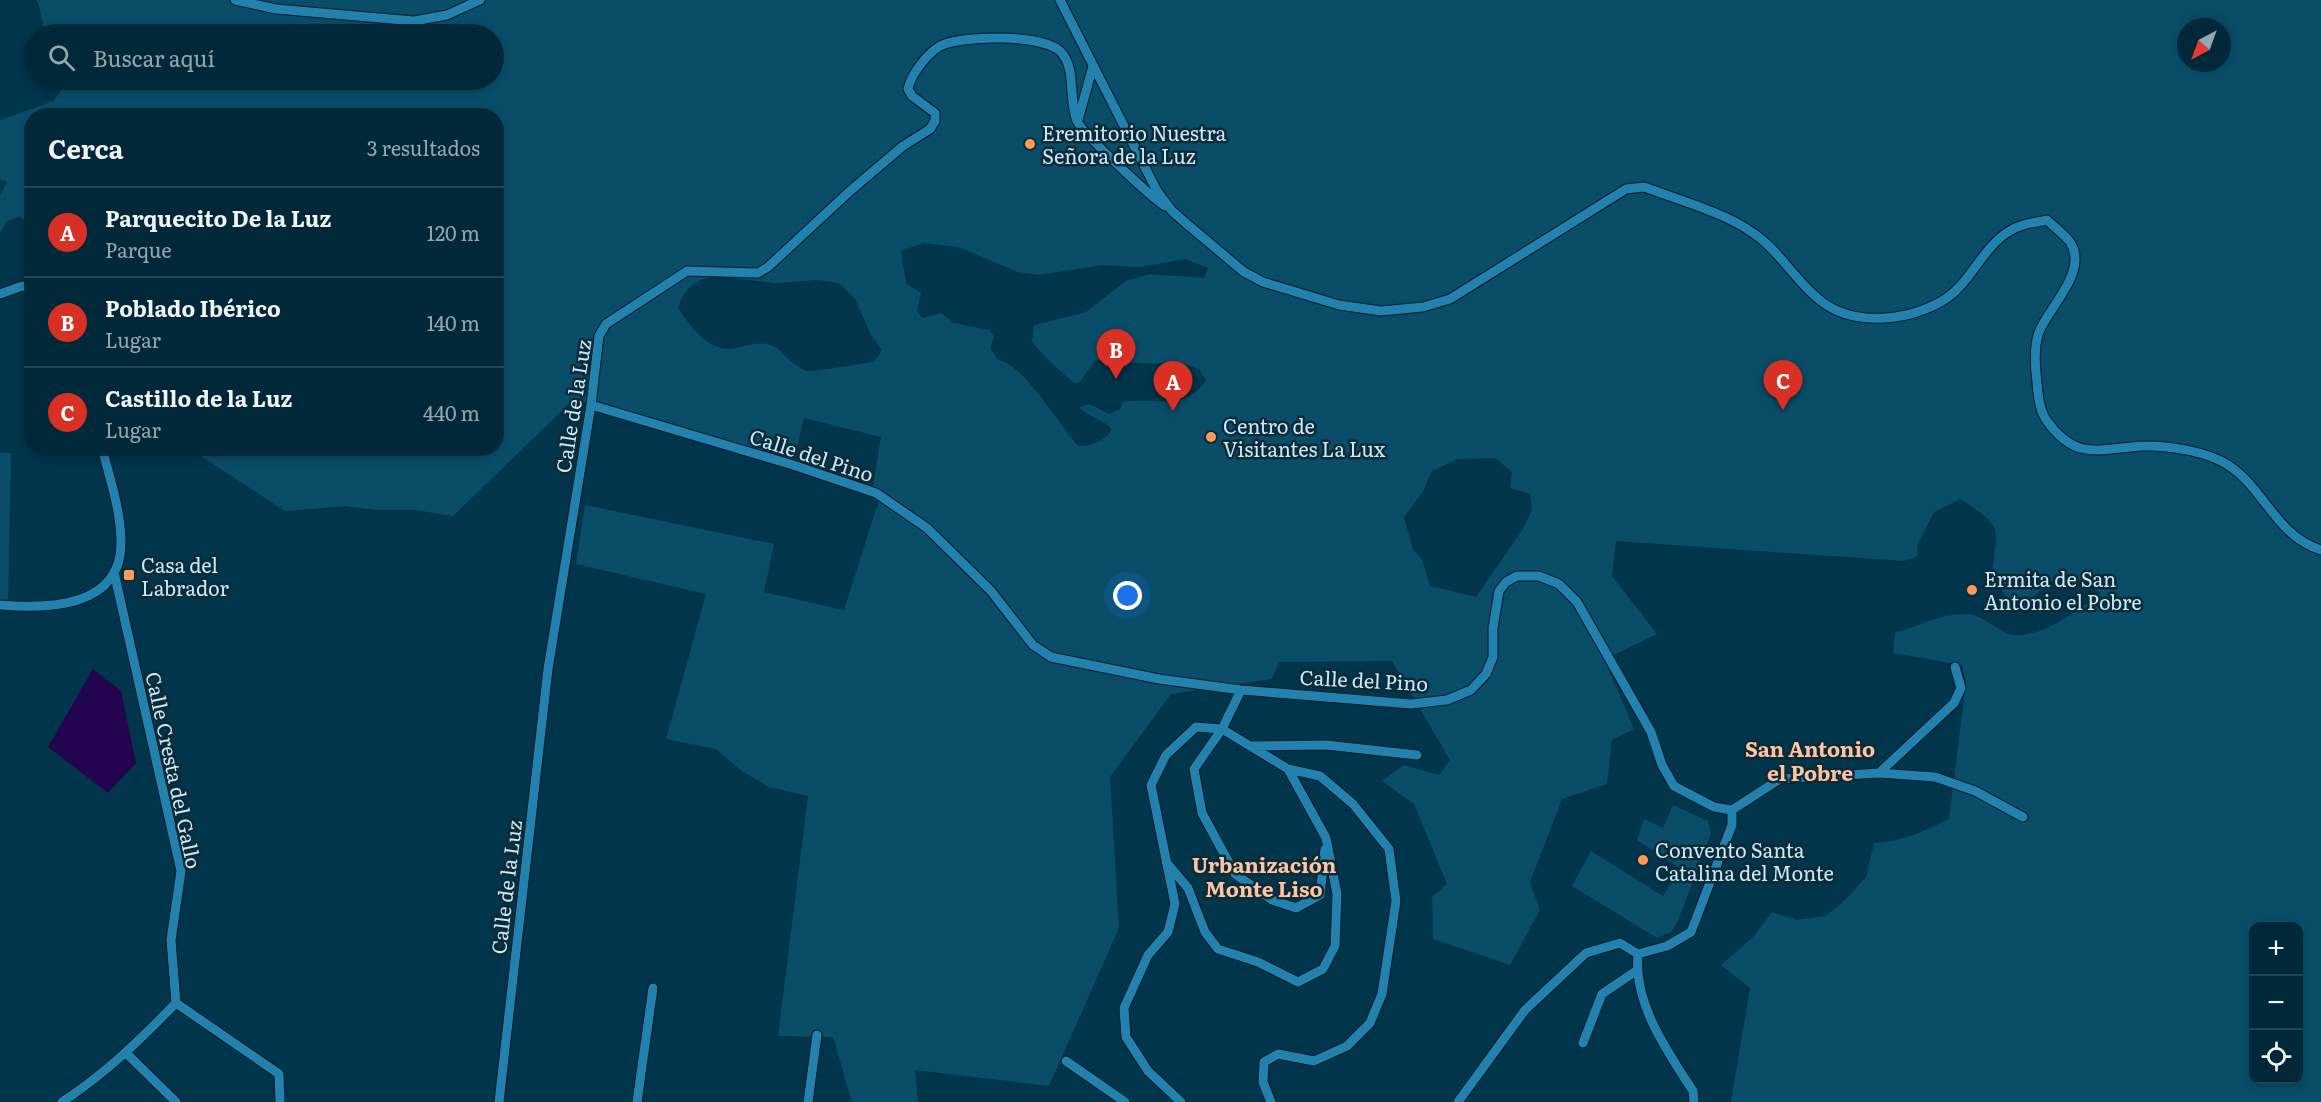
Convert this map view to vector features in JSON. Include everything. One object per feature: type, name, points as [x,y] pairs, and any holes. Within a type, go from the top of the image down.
[{"type":"street","points":[[235,0],[276,9],[414,21],[447,15],[480,0]]},
{"type":"street","points":[[1060,0],[1157,191],[1172,211]]},
{"type":"street","name":"Calle de la Luz","points":[[499,1102],[549,669],[591,405],[598,336],[606,324],[687,271],[758,273],[903,146],[930,129],[935,121],[935,113],[912,96],[908,89],[910,79],[940,46],[955,41],[1015,38],[1059,50],[1065,59],[1077,122]]},
{"type":"street","points":[[1093,66],[1077,122],[1159,202],[1244,272],[1263,282],[1339,305],[1381,311],[1423,307],[1450,299],[1626,189],[1644,187],[1752,231],[1773,249],[1820,300],[1832,308],[1871,319],[1896,318],[1942,301],[1963,284],[2006,233],[2022,225],[2047,220],[2071,243],[2075,264],[2070,279],[2038,335],[2036,377],[2039,404],[2044,418],[2054,431],[2064,440],[2090,450],[2149,447],[2219,460],[2241,474],[2285,529],[2321,550]]},
{"type":"street","points":[[0,294],[24,286]]},
{"type":"street","name":"Calle del Pino","points":[[591,405],[793,465],[876,493],[927,528],[991,591],[1034,645],[1052,657],[1158,680],[1241,690],[1411,704],[1447,700],[1471,690],[1486,674],[1493,657],[1493,628],[1499,591],[1506,582],[1517,576],[1539,576],[1559,584],[1577,602],[1651,732],[1662,765],[1674,786],[1714,807],[1732,810]]},
{"type":"street","points":[[0,605],[50,607],[69,603],[100,588],[114,572],[121,550],[120,525],[104,456]]},
{"type":"street","name":"Calle Cresta del Gallo","points":[[114,572],[181,870],[171,940],[176,1003]]},
{"type":"street","points":[[1879,773],[1954,703],[1961,688],[1955,667]]},
{"type":"street","points":[[1241,690],[1222,729],[1194,769],[1202,813],[1235,874],[1272,900],[1296,908],[1320,895],[1326,838]]},
{"type":"street","points":[[1181,1102],[1148,1071],[1126,1037],[1124,1008],[1148,955],[1167,932],[1175,904],[1164,860],[1151,785],[1166,755],[1196,727],[1222,729],[1288,769],[1320,776],[1353,804],[1389,849],[1396,901],[1382,994],[1371,1023],[1347,1046],[1314,1061],[1278,1054],[1264,1062],[1263,1082],[1271,1102]]},
{"type":"street","points":[[1250,746],[1326,745],[1417,755]]},
{"type":"street","points":[[1164,860],[1188,888],[1205,932],[1218,949],[1258,962],[1298,982],[1323,969],[1335,946],[1337,894],[1326,838],[1288,769]]},
{"type":"street","points":[[1458,1102],[1525,1010],[1586,953],[1620,943],[1638,954],[1667,946],[1691,932],[1732,825],[1732,810],[1780,778],[1879,773],[1935,777],[1975,792],[2023,817]]},
{"type":"street","points":[[1638,954],[1636,971],[1648,1015],[1693,1090],[1694,1102]]},
{"type":"street","points":[[1583,1043],[1602,994],[1636,971]]},
{"type":"street","points":[[638,1102],[654,988]]},
{"type":"street","points":[[66,1101],[126,1053],[176,1003],[279,1074],[280,1102]]},
{"type":"street","points":[[808,1102],[818,1035]]},
{"type":"street","points":[[126,1053],[176,1102]]},
{"type":"street","points":[[1066,1061],[1125,1102]]},
{"type":"shaded area","points":[[36,0],[2321,0],[2321,1102],[1731,1102],[1750,988],[1721,965],[1753,937],[1772,912],[1797,920],[1826,916],[1845,900],[1866,877],[1874,843],[1922,832],[1949,819],[1966,682],[1962,665],[1893,653],[1895,633],[1940,617],[1970,614],[2006,633],[2030,634],[2070,616],[2101,593],[2067,574],[2047,583],[2023,607],[2004,594],[1992,575],[1995,529],[1985,516],[1960,499],[1934,512],[1917,545],[1918,556],[1904,561],[1616,541],[1612,576],[1657,634],[1612,656],[1610,673],[1634,729],[1612,740],[1607,784],[1562,799],[1530,882],[1540,910],[1510,965],[1433,939],[1432,897],[1447,884],[1414,804],[1382,781],[1404,765],[1439,775],[1450,760],[1392,661],[1279,662],[1272,679],[1171,694],[1110,777],[1119,928],[1049,1086],[915,1070],[918,1102],[852,1102],[833,1037],[778,1036],[808,796],[769,787],[743,772],[716,749],[666,739],[706,594],[576,564],[585,505],[774,544],[764,592],[844,610],[879,500],[873,486],[881,437],[804,418],[794,460],[574,399],[453,516],[415,510],[376,510],[345,506],[285,511],[201,456],[504,456],[504,108],[34,108],[54,101],[61,90],[504,90],[504,24],[43,24]],"holes":[[[923,243],[958,247],[1018,272],[1040,275],[1102,265],[1140,267],[1185,259],[1208,268],[1204,278],[1149,274],[1126,281],[1086,312],[1034,325],[1032,342],[1074,383],[1080,382],[1095,360],[1153,364],[1175,361],[1199,369],[1206,380],[1198,390],[1179,400],[1123,402],[1120,409],[1109,414],[1089,404],[1079,407],[1112,430],[1097,442],[1078,446],[1030,383],[1008,364],[998,360],[990,348],[994,337],[990,330],[954,323],[941,313],[922,318],[917,311],[921,293],[906,283],[901,251]],[[714,276],[776,283],[818,280],[839,283],[855,299],[871,335],[882,350],[875,361],[807,371],[771,345],[757,344],[730,349],[721,348],[699,335],[678,308],[691,286]],[[1495,458],[1512,472],[1510,488],[1530,494],[1532,510],[1523,529],[1476,597],[1430,586],[1422,560],[1413,549],[1404,517],[1422,493],[1432,471],[1458,459]]]},
{"type":"shaded area","points":[[24,112],[24,220],[20,216],[6,222],[0,234],[0,196],[7,182],[0,179],[0,120]]},
{"type":"shaded area","points":[[0,453],[11,453],[8,606],[0,605]]},
{"type":"shaded area","points":[[93,669],[121,691],[136,763],[108,793],[48,747]]},
{"type":"shaded area","points":[[1673,805],[1708,821],[1711,834],[1677,923],[1671,932],[1657,938],[1572,886],[1591,851],[1663,896],[1680,868],[1637,840],[1644,819],[1663,828]]},
{"type":"place","name":"Eremitorio Nuestra Señora de la Luz","points":[[1030,144]]},
{"type":"place","name":"Poblado Ibérico","points":[[1116,379]]},
{"type":"place","name":"Castillo de la Luz","points":[[1783,410]]},
{"type":"place","name":"Parquecito De la Luz","points":[[1173,411]]},
{"type":"place","name":"Centro de Visitantes La Lux","points":[[1211,437]]},
{"type":"place","name":"Casa del Labrador","points":[[129,575]]},
{"type":"place","name":"Ermita de San Antonio el Pobre","points":[[1972,590]]},
{"type":"place","name":"Convento Santa Catalina del Monte","points":[[1643,860]]},
{"type":"district","name":"San Antonio el Pobre","points":[[1810,759]]},
{"type":"district","name":"Urbanización Monte Liso","points":[[1264,875]]}]
